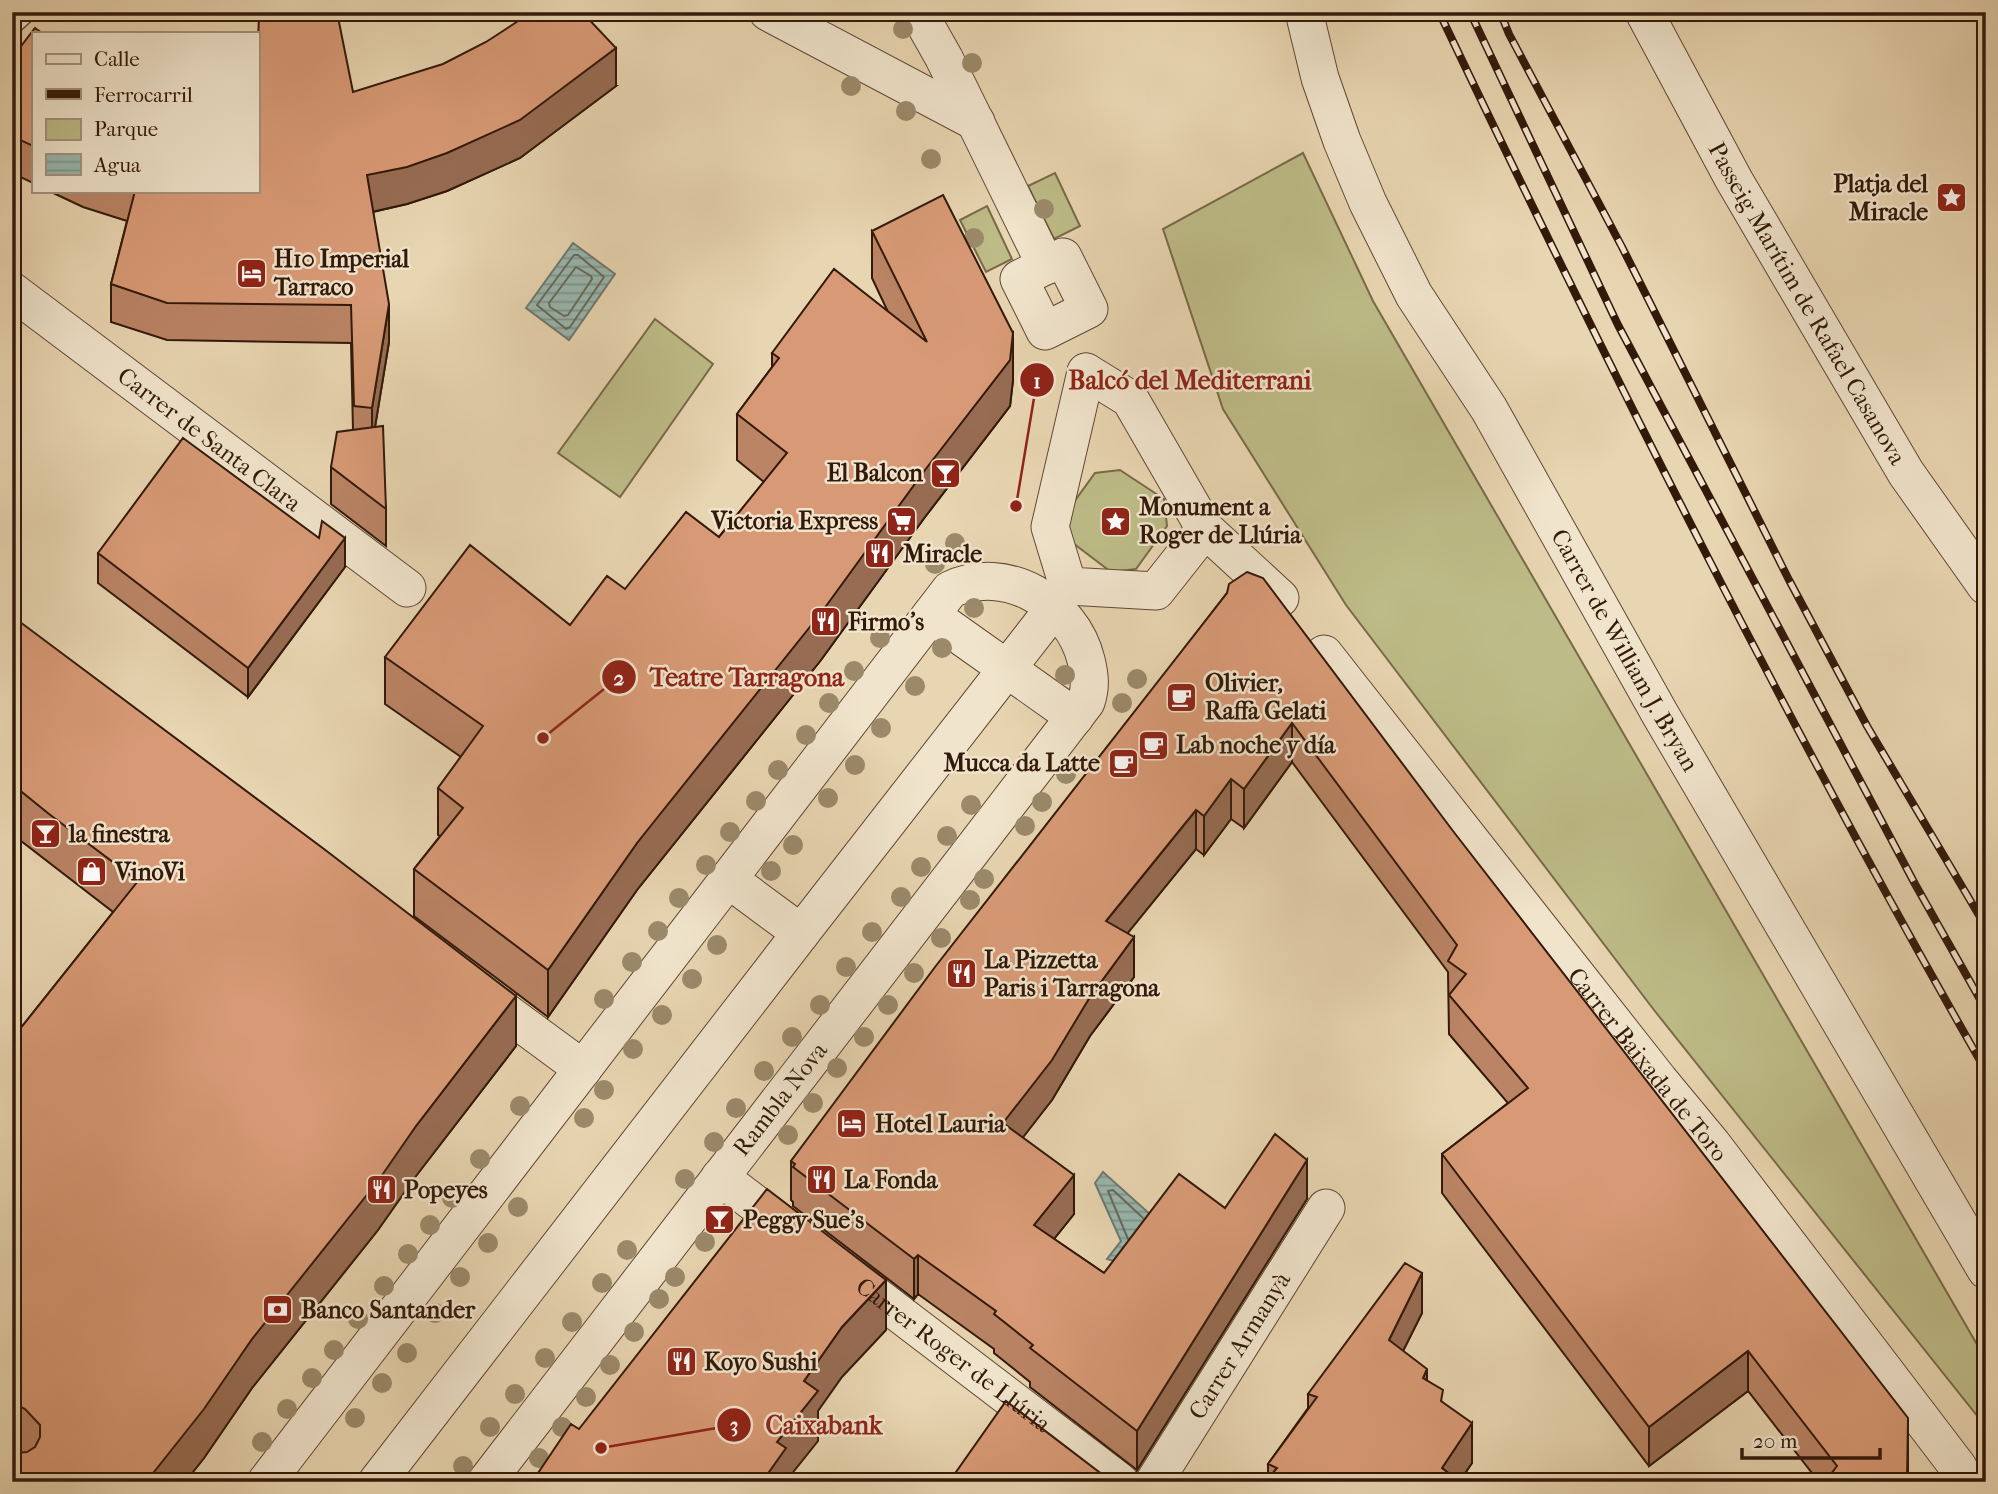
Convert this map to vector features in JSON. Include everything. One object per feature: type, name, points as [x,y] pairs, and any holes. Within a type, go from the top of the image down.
[{"type":"street","points":[[768,12],[976,122]]},
{"type":"street","points":[[918,12],[944,58],[1046,266],[1019,279],[1045,331],[1063,321],[1086,372],[1130,399],[1205,529],[1280,598]]},
{"type":"street","name":"Carrer de William J. Bryan","points":[[1304,12],[1320,78],[1342,141],[1368,203],[1414,295],[1489,409],[1660,714],[1986,1270]]},
{"type":"street","name":"Passeig Marítim de Rafael Casanova","points":[[1644,12],[1734,180],[1906,472],[1986,586]]},
{"type":"street","name":"Carrer de Santa Clara","points":[[12,291],[407,588]]},
{"type":"street","points":[[1086,372],[1050,527],[1068,586],[1156,591],[1205,529]]},
{"type":"street","name":"Rambla Nova","points":[[266,1482],[950,590],[962,584],[983,581],[1013,584],[1042,596],[1065,616],[1082,642],[1091,688],[1086,702],[486,1482]]},
{"type":"street","points":[[377,1482],[1055,607]]},
{"type":"street","points":[[931,615],[1075,717]]},
{"type":"street","name":"Carrer Baixada de Toro","points":[[1324,654],[1658,1080],[1712,1144],[1958,1467],[1966,1482]]},
{"type":"street","points":[[728,879],[801,933]]},
{"type":"street","points":[[448,969],[583,1069]]},
{"type":"street","name":"Carrer Roger de Llúria","points":[[720,1177],[1120,1482]]},
{"type":"street","name":"Carrer Armanyà","points":[[1154,1482],[1326,1208]]},
{"type":"lane","points":[[12,25],[26,12]]},
{"type":"green space","points":[[1303,153],[1373,301],[1986,1360],[1986,1427],[1654,1010],[1346,605],[1223,409],[1163,229]]},
{"type":"green space","points":[[1055,173],[1080,226],[1054,239],[1028,186]]},
{"type":"green space","points":[[987,206],[1012,259],[986,272],[960,220]]},
{"type":"green space","points":[[655,319],[713,364],[620,497],[558,453]]},
{"type":"green space","points":[[1120,470],[1164,499],[1167,526],[1136,569],[1111,572],[1065,537],[1066,513],[1095,473]]},
{"type":"water","points":[[573,243],[615,274],[569,340],[526,308]]},
{"type":"water","points":[[1103,1172],[1161,1224],[1128,1265],[1107,1259],[1121,1241],[1095,1183]]},
{"type":"building","name":"H10 Imperial Tarraco","points":[[259,12],[337,12],[353,92],[443,64],[486,42],[532,12],[582,12],[616,48],[520,120],[447,153],[407,167],[367,175],[389,304],[372,408],[354,406],[351,305],[167,303],[111,284],[135,192],[259,192]]},
{"type":"building","points":[[35,28],[41,32],[32,32],[32,146],[12,135],[12,58]]},
{"type":"building","points":[[943,195],[1013,333],[1010,360],[925,470],[821,613],[637,843],[548,970],[414,869],[463,808],[438,788],[483,726],[385,657],[470,545],[570,625],[607,576],[625,589],[686,512],[719,537],[787,453],[737,414],[779,358],[772,353],[834,269],[927,342],[872,231]]},
{"type":"building","points":[[383,426],[386,509],[331,467],[337,432]]},
{"type":"building","points":[[183,438],[319,538],[322,521],[345,538],[248,668],[98,553]]},
{"type":"building","points":[[1247,572],[1263,578],[1453,831],[1908,1418],[1907,1482],[1825,1482],[1837,1466],[1748,1351],[1649,1427],[1442,1154],[1528,1088],[1449,995],[1466,974],[1448,961],[1457,945],[1292,723],[1244,789],[1231,779],[1204,816],[1196,810],[1106,921],[1134,937],[1090,997],[1052,1060],[1003,1123],[1074,1175],[1034,1225],[1104,1273],[1179,1174],[1225,1208],[1275,1134],[1307,1160],[1137,1431],[1030,1348],[1033,1345],[994,1314],[996,1311],[918,1255],[914,1259],[793,1167],[795,1164],[791,1161],[935,967],[1227,593],[1229,584]]},
{"type":"building","points":[[12,616],[516,996],[416,1126],[378,1181],[252,1339],[204,1409],[146,1482],[134,1479],[132,1482],[12,1482],[12,1451],[27,1452],[35,1447],[40,1437],[40,1425],[25,1409],[12,1405],[12,1039],[138,881],[12,784]]},
{"type":"building","points":[[767,1189],[886,1280],[842,1327],[804,1381],[818,1391],[777,1442],[786,1448],[762,1482],[532,1482],[571,1424],[579,1429]]},
{"type":"building","points":[[1405,1263],[1422,1273],[1389,1340],[1427,1369],[1423,1378],[1443,1390],[1441,1401],[1472,1423],[1442,1468],[1460,1482],[1265,1482],[1277,1468],[1268,1464],[1317,1397],[1308,1394]]},
{"type":"building","points":[[1006,1401],[1107,1478],[1120,1482],[949,1482]]},
{"type":"railway","points":[[1439,12],[1702,547],[1841,810],[1986,1071]]},
{"type":"railway","points":[[1470,12],[1618,325],[1915,884],[1986,1010]]},
{"type":"railway","points":[[1500,12],[1509,34],[1622,247],[1789,580],[1867,726],[1986,927]]},
{"type":"place","name":"Platja del Miracle","points":[[1951,198]]},
{"type":"place","name":"H10 Imperial Tarraco","points":[[251,273]]},
{"type":"place","name":"El Balcon","points":[[946,473]]},
{"type":"place","name":"Balcó del Mediterrani","points":[[1016,506]]},
{"type":"place","name":"Victoria Express","points":[[901,521]]},
{"type":"place","name":"Monument a Roger de Llúria","points":[[1116,521]]},
{"type":"place","name":"Miracle","points":[[880,554]]},
{"type":"place","name":"Firmo's","points":[[825,622]]},
{"type":"place","name":"Olivier, Raffa Gelati","points":[[1182,697]]},
{"type":"place","name":"Teatre Tarragona","points":[[543,738]]},
{"type":"place","name":"Lab noche y día","points":[[1153,745]]},
{"type":"place","name":"Mucca da Latte","points":[[1123,763]]},
{"type":"place","name":"la finestra","points":[[46,834]]},
{"type":"place","name":"VinoVi","points":[[92,872]]},
{"type":"place","name":"La Pizzetta Paris i Tarragona","points":[[961,974]]},
{"type":"place","name":"Hotel Lauria","points":[[852,1124]]},
{"type":"place","name":"La Fonda","points":[[821,1180]]},
{"type":"place","name":"Popeyes","points":[[381,1190]]},
{"type":"place","name":"Peggy Sue's","points":[[720,1220]]},
{"type":"place","name":"Banco Santander","points":[[278,1310]]},
{"type":"place","name":"Koyo Sushi","points":[[681,1362]]},
{"type":"place","name":"Caixabank","points":[[601,1448]]}]
